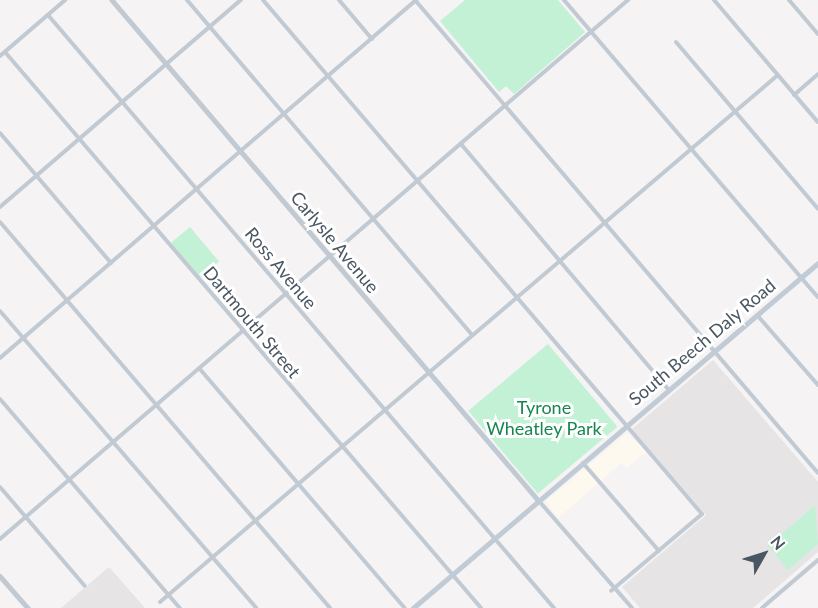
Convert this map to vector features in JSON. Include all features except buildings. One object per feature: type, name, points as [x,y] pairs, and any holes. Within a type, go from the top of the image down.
[{"type":"main road","name":"South Beech Daly Road","points":[[413,608],[818,263]]},
{"type":"street","points":[[0,56],[65,0]]},
{"type":"street","name":"Carlysle Avenue","points":[[112,0],[539,501]]},
{"type":"street","points":[[187,0],[472,335]]},
{"type":"street","points":[[0,207],[241,0]]},
{"type":"street","points":[[263,0],[702,514],[613,590]]},
{"type":"street","points":[[339,0],[372,39]]},
{"type":"street","points":[[0,358],[416,0],[504,107],[818,473]]},
{"type":"street","points":[[564,0],[818,297]]},
{"type":"street","points":[[0,539],[628,0]]},
{"type":"street","points":[[714,0],[818,122]]},
{"type":"street","points":[[789,0],[818,34]]},
{"type":"street","name":"Ross Avenue","points":[[48,15],[554,608]]},
{"type":"street","points":[[675,42],[818,209]]},
{"type":"street","name":"Dartmouth Street","points":[[5,52],[481,608]]},
{"type":"street","points":[[794,95],[818,74]]},
{"type":"street","points":[[160,602],[778,75]]},
{"type":"street","points":[[0,133],[111,263]]},
{"type":"street","points":[[460,144],[669,390]]},
{"type":"street","points":[[0,222],[330,608]]},
{"type":"street","points":[[0,311],[256,608]]},
{"type":"street","points":[[757,315],[818,385]]},
{"type":"street","points":[[199,368],[405,608]]},
{"type":"street","points":[[0,399],[180,608]]},
{"type":"street","points":[[583,463],[658,551]]},
{"type":"street","points":[[0,487],[85,586]]},
{"type":"street","points":[[539,501],[613,590],[632,608]]},
{"type":"street","points":[[762,608],[818,560]]},
{"type":"street","points":[[0,576],[28,608]]},
{"type":"shaded area","points":[[713,360],[818,482],[818,552],[753,608],[640,608],[622,587],[706,515],[632,429]]},
{"type":"shaded area","points":[[627,433],[646,452],[627,468],[621,463],[558,518],[546,501]]},
{"type":"shaded area","points":[[109,567],[145,608],[61,608]]},
{"type":"green space","points":[[465,0],[558,0],[585,32],[514,94],[506,86],[499,92],[440,21]]},
{"type":"green space","points":[[190,227],[219,261],[200,278],[171,243]]},
{"type":"green space","name":"Tyrone Wheatley Park","points":[[548,344],[617,427],[538,494],[468,411]]},
{"type":"green space","points":[[815,505],[818,544],[788,570],[768,546]]}]
